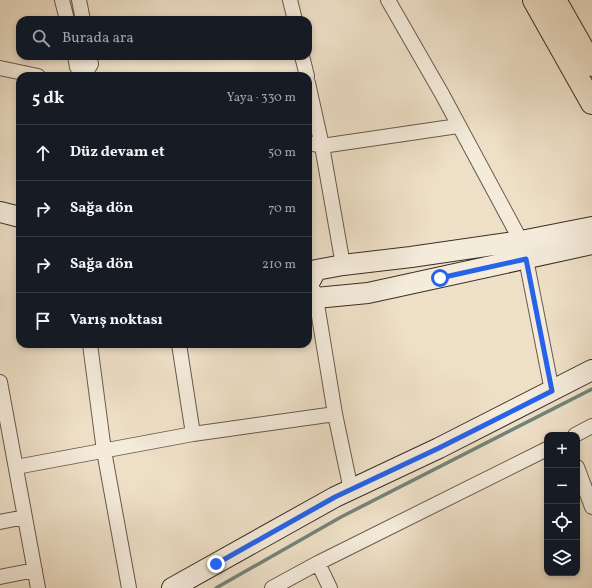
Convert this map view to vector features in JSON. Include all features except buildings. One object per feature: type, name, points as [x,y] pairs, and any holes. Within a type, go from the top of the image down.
[{"type":"main road","points":[[534,0],[592,103]]},
{"type":"main road","points":[[555,0],[592,65]]},
{"type":"street","points":[[62,0],[66,16]]},
{"type":"street","points":[[79,0],[82,16]]},
{"type":"street","points":[[290,0],[294,16]]},
{"type":"street","points":[[388,0],[442,94],[524,250],[552,391]]},
{"type":"street","points":[[76,60],[77,67],[81,72]]},
{"type":"street","points":[[86,72],[91,64],[90,60]]},
{"type":"street","points":[[303,60],[305,72]]},
{"type":"street","points":[[0,68],[19,72]]},
{"type":"street","points":[[312,118],[315,145],[343,266]]},
{"type":"street","points":[[315,145],[458,126]]},
{"type":"street","points":[[0,212],[16,216]]},
{"type":"street","points":[[312,291],[368,293],[524,250],[592,227]]},
{"type":"street","points":[[312,287],[316,270],[411,257],[592,244]]},
{"type":"street","points":[[312,296],[351,490]]},
{"type":"street","points":[[91,348],[104,451],[129,588]]},
{"type":"street","points":[[180,348],[193,434]]},
{"type":"street","points":[[172,588],[335,497],[439,448],[592,370]]},
{"type":"street","points":[[0,382],[5,432],[16,467],[38,588]]},
{"type":"street","points":[[16,467],[193,434],[335,414]]},
{"type":"street","points":[[580,432],[592,426]]},
{"type":"street","points":[[272,588],[318,563],[544,450]]},
{"type":"street","points":[[577,468],[592,507]]},
{"type":"street","points":[[0,522],[25,517]]},
{"type":"street","points":[[318,563],[330,588]]},
{"type":"street","points":[[0,577],[35,570]]},
{"type":"waterway","points":[[216,588],[341,517],[592,389]]},
{"type":"route","points":[[216,564],[335,497],[439,448],[552,391],[526,259],[440,278]]}]
